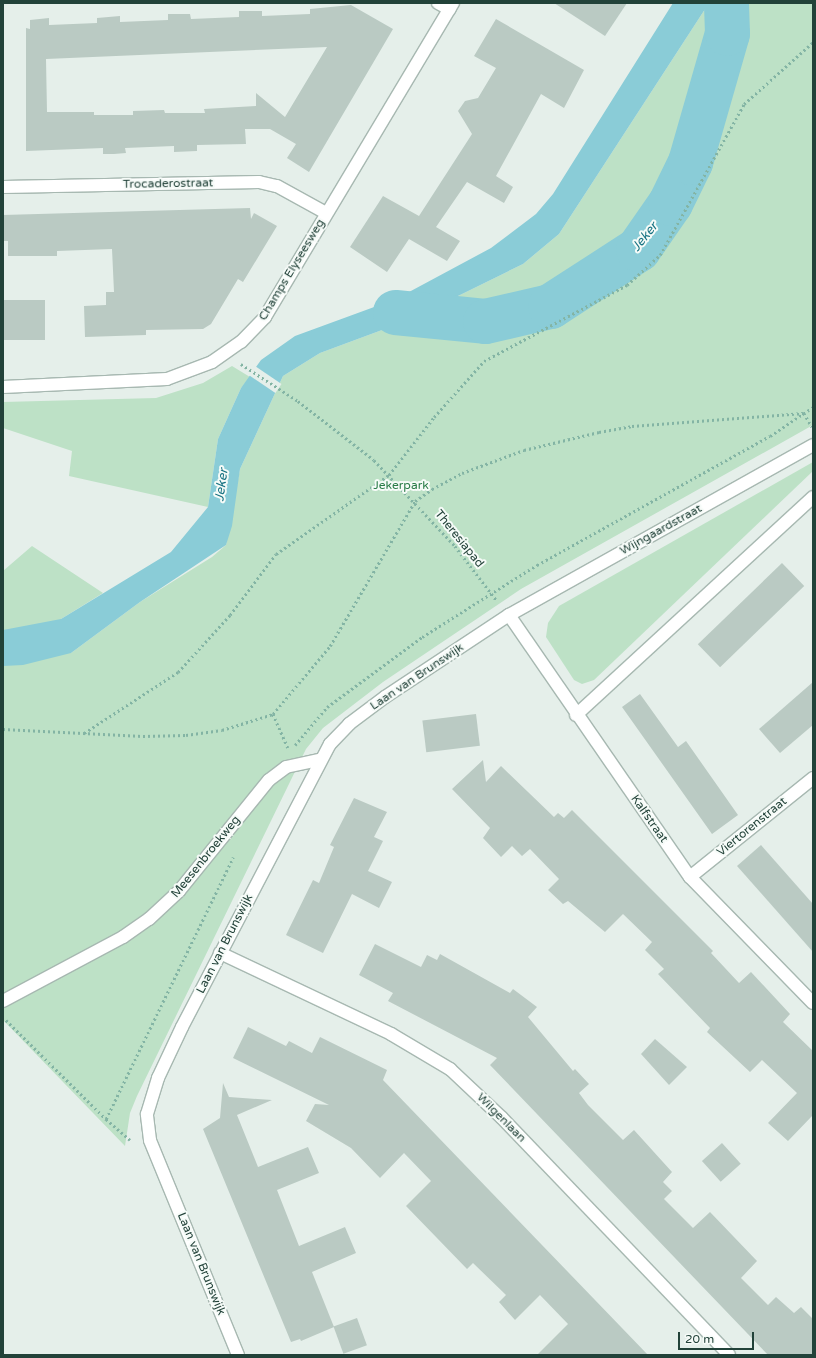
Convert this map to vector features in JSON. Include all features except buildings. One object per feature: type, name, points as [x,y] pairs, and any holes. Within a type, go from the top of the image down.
[{"type":"street","points":[[438,3],[451,6]]},
{"type":"street","name":"Champs Elyseesweg","points":[[3,387],[167,379],[212,362],[234,348],[265,317],[451,6]]},
{"type":"street","name":"Trocaderostraat","points":[[3,187],[259,182],[277,186],[326,213]]},
{"type":"street","name":"Wijngaardstraat","points":[[509,615],[813,445]]},
{"type":"street","points":[[576,715],[813,497]]},
{"type":"street","name":"Kalfstraat","points":[[509,615],[576,715],[690,877],[813,1003]]},
{"type":"street","name":"Laan van Brunswijk","points":[[238,1355],[150,1140],[147,1114],[156,1085],[220,953],[320,760],[349,724],[509,615]]},
{"type":"street","name":"Meesenbroekweg","points":[[3,1001],[123,937],[149,919],[179,891],[269,780],[286,767],[320,760]]},
{"type":"street","name":"Viertorenstraat","points":[[690,877],[813,778]]},
{"type":"street","name":"Wilgenlaan","points":[[220,953],[391,1034],[450,1069],[502,1118],[729,1355]]},
{"type":"path","points":[[84,733],[178,672],[230,615],[276,554],[389,475],[434,417],[484,361],[627,285],[660,255],[744,104],[813,42]]},
{"type":"path","name":"Theresiapad","points":[[241,365],[298,401],[389,475],[415,501],[509,615]]},
{"type":"path","points":[[273,714],[290,752],[327,707],[422,637],[492,595],[537,565],[763,440],[813,407]]},
{"type":"path","points":[[804,413],[813,430]]},
{"type":"path","points":[[3,729],[143,736],[186,735],[222,730],[273,714],[347,620],[388,542],[415,501],[462,473],[524,450],[599,432],[632,426],[804,413]]},
{"type":"path","points":[[106,1119],[234,854]]},
{"type":"path","points":[[3,1017],[106,1119],[132,1142],[150,1140]]},
{"type":"green space","name":"Jekerpark","points":[[709,3],[813,3],[813,425],[521,589],[383,682],[323,728],[306,749],[137,1096],[130,1113],[125,1146],[3,1020],[3,571],[32,546],[103,593],[61,619],[71,653],[140,602],[212,557],[226,545],[240,469],[283,376],[320,353],[409,320],[523,264],[559,234]]},
{"type":"green space","points":[[232,366],[250,377],[241,388],[218,439],[208,507],[69,476],[72,451],[3,428],[3,402],[156,398],[203,383]]},
{"type":"green space","points":[[813,462],[813,471],[594,680],[582,684],[574,680],[546,637],[548,623],[559,606]]},
{"type":"water","points":[[673,3],[709,3],[559,234],[523,264],[409,320],[320,353],[283,376],[240,469],[232,526],[226,545],[140,602],[71,653],[23,665],[3,666],[3,630],[61,619],[171,552],[208,507],[218,439],[241,388],[261,360],[295,336],[396,299],[491,248],[536,214],[553,194]]},
{"type":"pier","points":[[255,366],[282,384],[275,393],[249,375]]},
{"type":"waterway","name":"Jeker","points":[[395,312],[485,321],[550,306],[638,249],[670,203],[690,162],[727,33],[726,3]]}]
